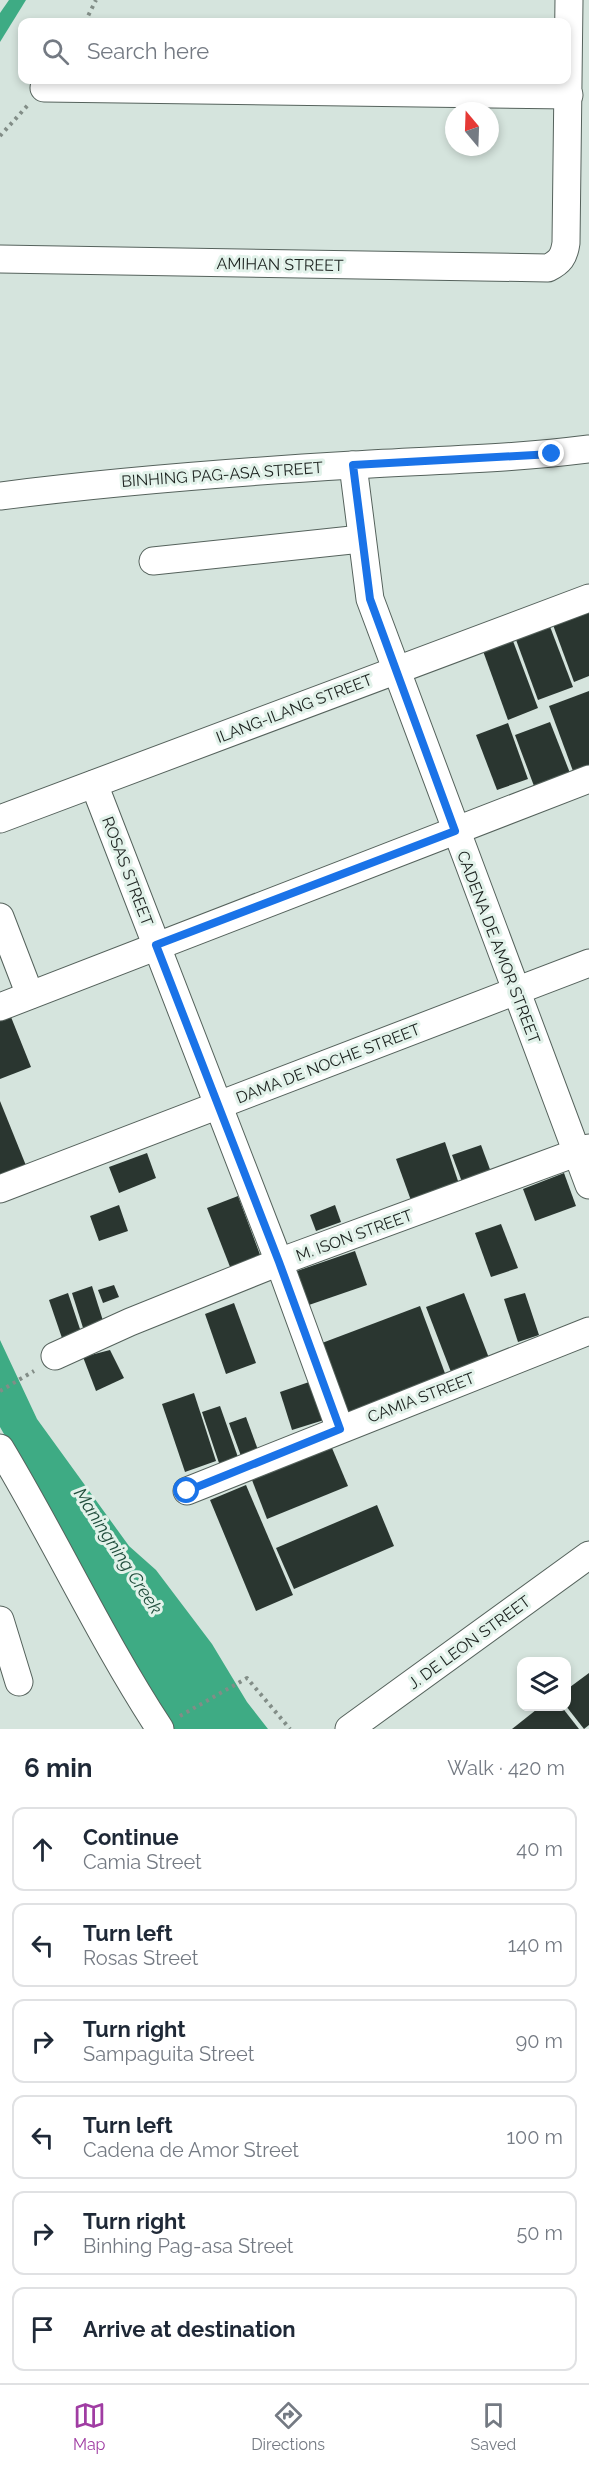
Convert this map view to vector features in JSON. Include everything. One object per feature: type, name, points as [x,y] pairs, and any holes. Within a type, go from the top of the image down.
[{"type":"street","points":[[568,0],[568,18]]},
{"type":"street","points":[[44,88],[569,95],[569,84]]},
{"type":"street","name":"AMIHAN STREET","points":[[0,259],[548,268],[559,263],[565,254],[569,95]]},
{"type":"street","name":"BINHING PAG-ASA STREET","points":[[0,496],[98,483],[552,454],[589,449]]},
{"type":"street","name":"CADENA DE AMOR STREET","points":[[353,465],[370,599],[516,991],[583,1151],[589,1185]]},
{"type":"street","points":[[153,561],[361,539]]},
{"type":"street","name":"ILANG-ILANG STREET","points":[[0,819],[589,598]]},
{"type":"street","points":[[0,1006],[589,779]]},
{"type":"street","name":"ROSAS STREET","points":[[94,784],[279,1262],[340,1429]]},
{"type":"street","points":[[0,917],[30,995]]},
{"type":"street","name":"DAMA DE NOCHE STREET","points":[[0,1189],[589,963]]},
{"type":"street","name":"M. ISON STREET","points":[[55,1356],[130,1322],[279,1262],[583,1151]]},
{"type":"street","name":"CAMIA STREET","points":[[187,1491],[589,1331]]},
{"type":"street","points":[[0,1448],[113,1654],[168,1723]]},
{"type":"street","name":"J. DE LEON STREET","points":[[349,1729],[589,1555]]},
{"type":"street","points":[[0,1620],[19,1682]]},
{"type":"path","points":[[87,18],[96,0]]},
{"type":"path","points":[[0,1390],[22,1379]]},
{"type":"path","points":[[168,1723],[247,1678],[290,1729]]},
{"type":"water","points":[[9,0],[26,0],[0,42],[0,13]]},
{"type":"water","name":"Maningning Creek","points":[[0,1340],[37,1419],[129,1546],[156,1570],[212,1644],[247,1702],[268,1729],[171,1729],[0,1427]]},
{"type":"building","points":[[589,612],[589,676],[574,682],[553,625]]},
{"type":"building","points":[[549,624],[573,687],[538,700],[515,637]]},
{"type":"building","points":[[513,641],[538,708],[508,720],[483,651]]},
{"type":"building","points":[[589,691],[589,766],[573,771],[549,706]]},
{"type":"building","points":[[550,722],[570,773],[534,786],[515,735]]},
{"type":"building","points":[[508,723],[528,779],[497,790],[476,735]]},
{"type":"building","points":[[11,1017],[31,1067],[0,1079],[0,1021]]},
{"type":"building","points":[[0,1101],[29,1173],[0,1184]]},
{"type":"building","points":[[445,1142],[461,1190],[413,1206],[396,1159]]},
{"type":"building","points":[[481,1145],[491,1172],[462,1182],[452,1155]]},
{"type":"building","points":[[147,1153],[156,1178],[119,1193],[109,1167]]},
{"type":"building","points":[[564,1173],[576,1206],[535,1221],[523,1189]]},
{"type":"building","points":[[238,1196],[262,1260],[232,1272],[207,1208]]},
{"type":"building","points":[[119,1205],[128,1231],[99,1241],[90,1216]]},
{"type":"building","points":[[335,1205],[341,1222],[316,1231],[310,1215]]},
{"type":"building","points":[[501,1224],[518,1268],[491,1277],[475,1233]]},
{"type":"building","points":[[355,1251],[367,1285],[306,1306],[294,1272]]},
{"type":"building","points":[[114,1285],[119,1297],[103,1303],[98,1290]]},
{"type":"building","points":[[92,1286],[105,1327],[85,1334],[72,1293]]},
{"type":"building","points":[[68,1293],[82,1335],[63,1341],[49,1300]]},
{"type":"building","points":[[464,1293],[489,1358],[451,1372],[426,1307]]},
{"type":"building","points":[[525,1293],[539,1335],[518,1342],[504,1299]]},
{"type":"building","points":[[234,1303],[256,1363],[226,1374],[205,1314]]},
{"type":"building","points":[[420,1306],[446,1376],[348,1413],[322,1343]]},
{"type":"building","points":[[110,1350],[124,1378],[96,1391],[83,1357]]},
{"type":"building","points":[[312,1381],[324,1420],[292,1430],[280,1392]]},
{"type":"building","points":[[194,1393],[216,1461],[185,1472],[162,1404]]},
{"type":"building","points":[[220,1406],[239,1460],[220,1466],[202,1412]]},
{"type":"building","points":[[246,1417],[258,1450],[241,1456],[229,1423]]},
{"type":"building","points":[[332,1448],[348,1486],[267,1519],[252,1480]]},
{"type":"building","points":[[246,1485],[293,1595],[256,1611],[210,1500]]},
{"type":"building","points":[[377,1505],[394,1546],[294,1589],[276,1548]]},
{"type":"building","points":[[589,1673],[589,1725],[584,1729],[570,1711],[571,1686]]},
{"type":"building","points":[[535,1711],[565,1711],[579,1729],[512,1729]]},
{"type":"route","points":[[187,1491],[340,1429],[279,1262],[156,945],[455,831],[370,599],[353,465],[552,454]]}]
